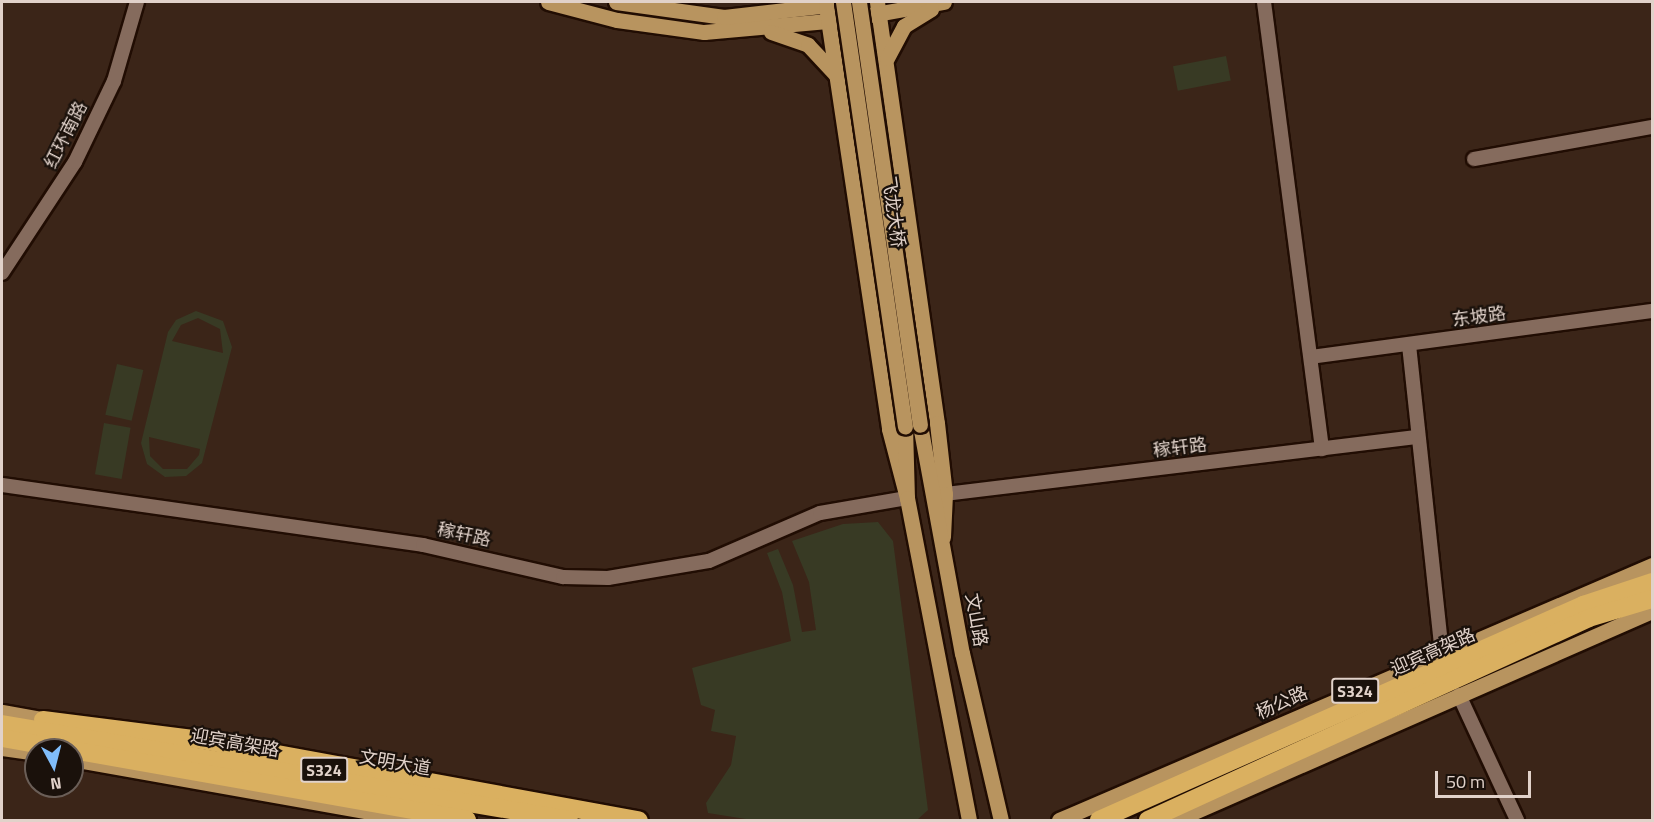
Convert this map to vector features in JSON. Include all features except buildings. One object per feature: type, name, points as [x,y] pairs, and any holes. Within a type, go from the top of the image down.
[{"type":"highway","name":"迎宾高架路","points":[[1099,820],[1583,605],[1653,582]]},
{"type":"highway","name":"迎宾高架路","points":[[1148,820],[1462,681],[1589,618],[1653,598]]},
{"type":"highway","points":[[43,720],[201,740],[639,820]]},
{"type":"highway","name":"迎宾高架路","points":[[2,724],[569,820]]},
{"type":"highway","name":"迎宾高架路","points":[[2,738],[24,742]]},
{"type":"highway","name":"迎宾高架路","points":[[84,752],[467,820]]},
{"type":"main road","points":[[548,2],[672,30],[762,30],[827,14],[857,2]]},
{"type":"main road","points":[[616,2],[724,17],[827,14],[945,2]]},
{"type":"main road","name":"飞龙大桥","points":[[843,2],[912,426]]},
{"type":"main road","name":"飞龙大桥","points":[[857,2],[912,426]]},
{"type":"main road","points":[[886,64],[904,26],[945,2]]},
{"type":"main road","points":[[878,8],[945,494],[943,537]]},
{"type":"main road","points":[[827,14],[889,429],[908,498],[969,820]]},
{"type":"main road","points":[[762,30],[808,45],[837,77]]},
{"type":"main road","points":[[908,498],[912,426]]},
{"type":"main road","name":"文山路","points":[[912,426],[943,537],[962,653],[1001,820]]},
{"type":"main road","name":"杨公路","points":[[1059,820],[1442,652],[1653,564]]},
{"type":"main road","name":"S324","points":[[1176,820],[1653,611]]},
{"type":"main road","name":"文明大道","points":[[2,711],[605,820]]},
{"type":"main road","points":[[2,748],[24,751]]},
{"type":"main road","name":"S324","points":[[84,761],[416,820]]},
{"type":"street","name":"红环南路","points":[[2,273],[75,162],[114,81],[137,2]]},
{"type":"street","points":[[1264,2],[1323,449]]},
{"type":"street","points":[[1474,159],[1653,127]]},
{"type":"street","name":"东坡路","points":[[1311,357],[1653,311]]},
{"type":"street","points":[[1409,345],[1442,652]]},
{"type":"street","name":"稼轩路","points":[[945,494],[1418,437]]},
{"type":"street","name":"稼轩路","points":[[2,485],[423,545],[563,578],[608,578],[709,561],[820,513],[908,498]]},
{"type":"street","points":[[1459,695],[1517,820]]},
{"type":"green space","points":[[1226,56],[1231,81],[1178,91],[1173,66]]},
{"type":"green space","points":[[196,311],[223,321],[232,347],[202,463],[186,476],[165,477],[147,464],[141,443],[168,332],[176,320]],"holes":[[[198,318],[220,329],[223,353],[172,341],[181,325]],[[149,437],[200,449],[199,455],[187,469],[163,469],[150,456]]]},
{"type":"green space","points":[[117,364],[143,370],[132,421],[105,415]]},
{"type":"green space","points":[[104,423],[131,428],[122,479],[95,474]]},
{"type":"green space","points":[[878,522],[893,541],[928,810],[917,820],[752,820],[708,813],[706,803],[731,765],[736,736],[711,731],[715,710],[701,705],[692,668],[791,641],[782,592],[767,553],[778,549],[793,585],[802,632],[816,630],[809,582],[792,541],[843,524]]}]
